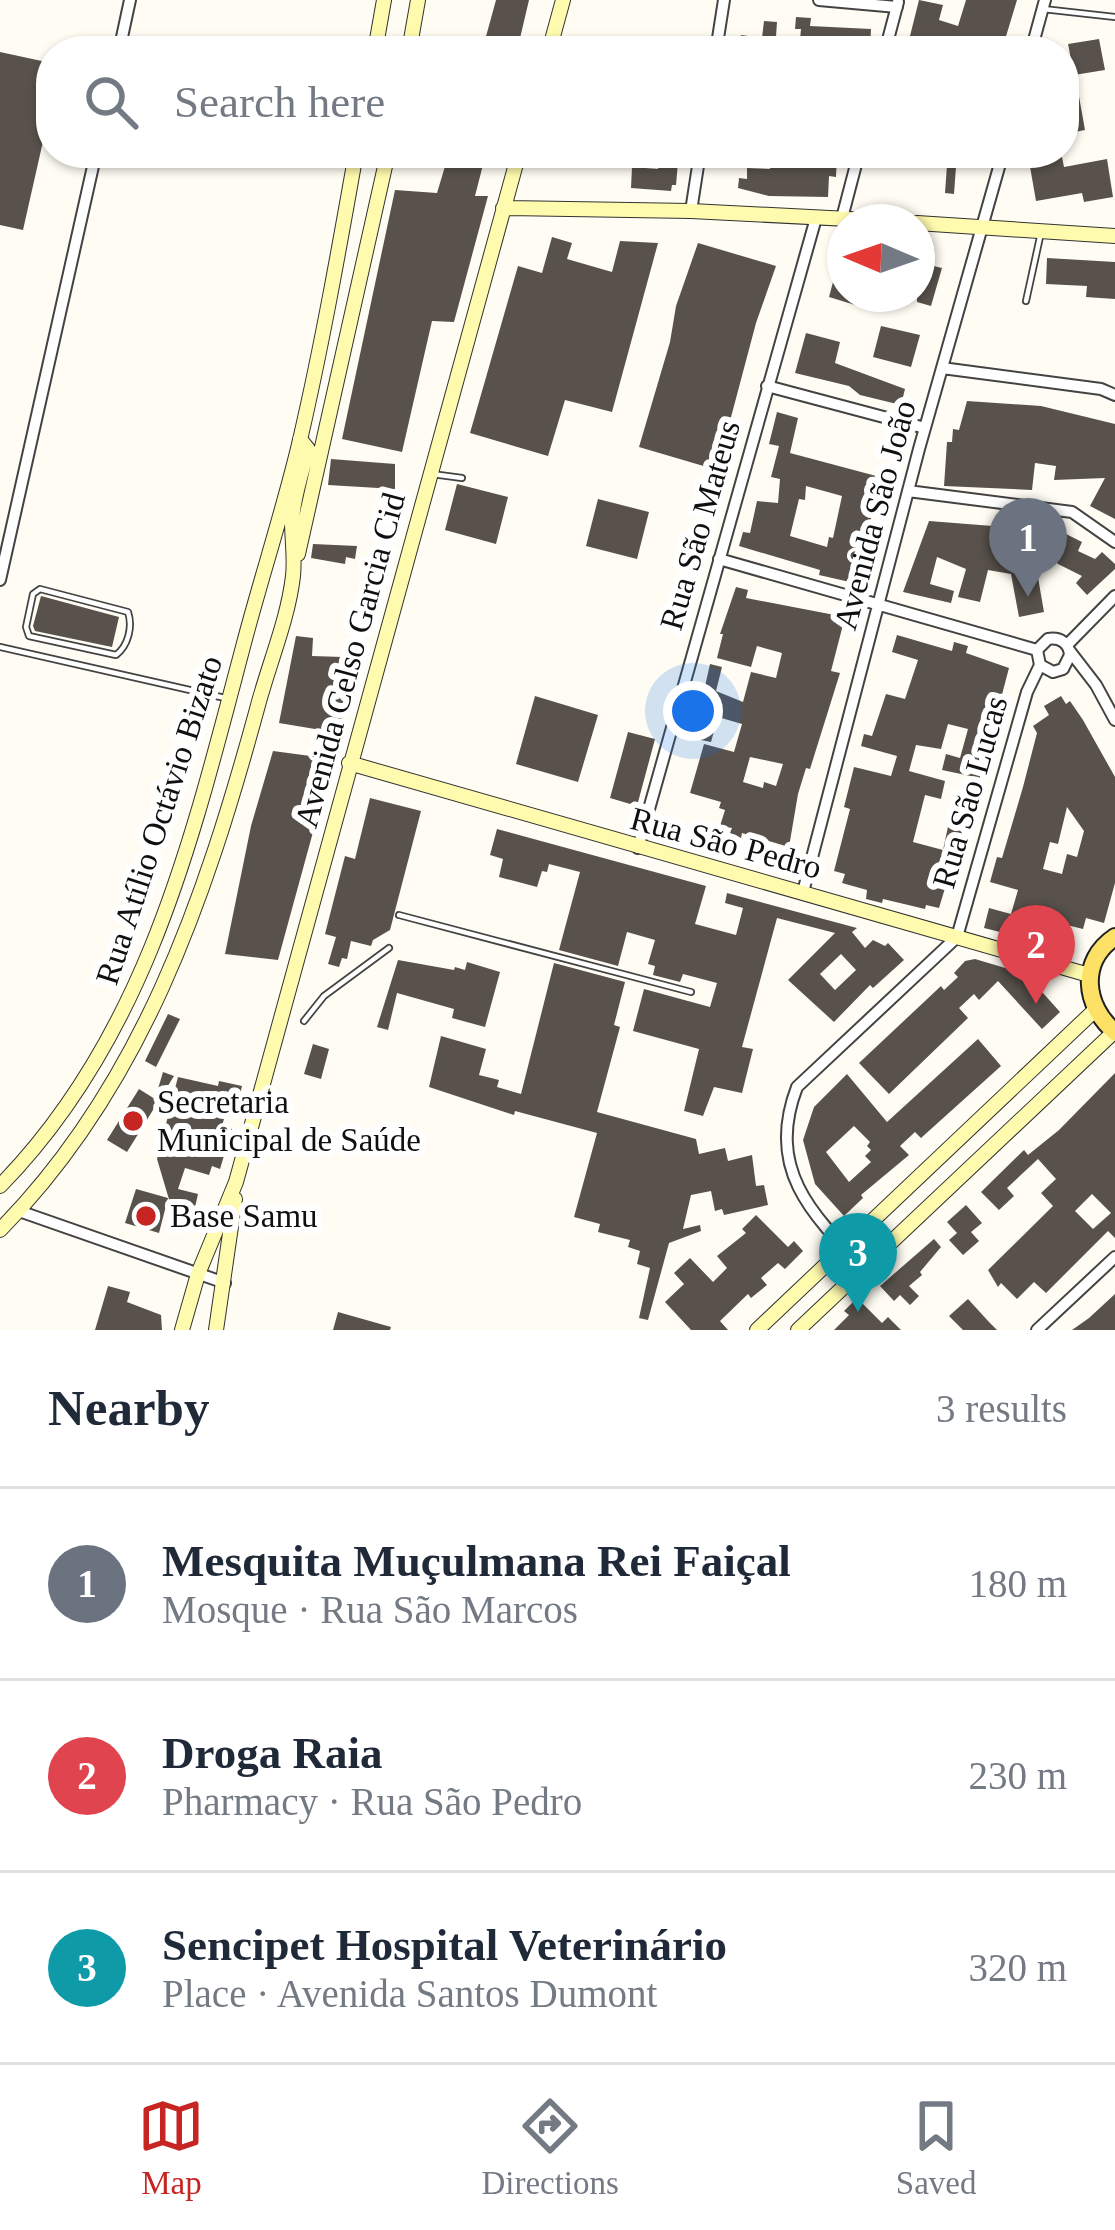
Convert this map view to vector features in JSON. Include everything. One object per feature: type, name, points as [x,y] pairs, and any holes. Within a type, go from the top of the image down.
[{"type":"main road","points":[[1115,937],[1095,957],[1089,975],[1095,1010],[1115,1032]]},
{"type":"street","points":[[122,36],[130,0]]},
{"type":"street","points":[[378,36],[384,0]]},
{"type":"street","points":[[412,36],[418,0]]},
{"type":"street","points":[[553,36],[563,0]]},
{"type":"street","points":[[718,36],[724,0]]},
{"type":"street","points":[[819,0],[898,3],[889,36]]},
{"type":"street","points":[[1035,36],[1044,4]]},
{"type":"street","points":[[0,580],[93,168]]},
{"type":"street","points":[[293,577],[292,516],[308,449],[300,439],[353,168]]},
{"type":"street","points":[[0,1229],[79,1138],[132,1053],[165,986],[224,827],[293,577],[385,168]]},
{"type":"street","name":"Avenida Celso Garcia Cid","points":[[182,1329],[198,1274],[236,1182],[515,168]]},
{"type":"street","points":[[691,211],[698,168]]},
{"type":"street","points":[[846,204],[855,168]]},
{"type":"street","name":"Avenida São João","points":[[803,892],[999,168]]},
{"type":"street","points":[[503,208],[827,218]]},
{"type":"street","name":"Rua São Mateus","points":[[638,848],[816,218]]},
{"type":"street","points":[[935,224],[1115,236]]},
{"type":"street","points":[[942,368],[1102,388],[1115,395]]},
{"type":"street","points":[[767,386],[925,428]]},
{"type":"street","name":"Rua Atílio Octávio Bizato","points":[[0,1186],[109,1043],[128,1006],[168,904],[230,699],[300,439]]},
{"type":"street","points":[[908,490],[1072,512],[1115,542]]},
{"type":"street","points":[[719,559],[1037,650]]},
{"type":"street","points":[[1115,596],[1068,647],[1069,661],[1063,669],[1053,672],[1040,665],[1037,650],[1053,638],[1068,647],[1115,720]]},
{"type":"street","name":"Rua São Lucas","points":[[957,937],[1027,692],[1040,665]]},
{"type":"street","points":[[1063,669],[1096,685]]},
{"type":"street","name":"Rua São Pedro","points":[[349,763],[1089,975]]},
{"type":"street","points":[[864,1268],[805,1202],[787,1166],[788,1111],[797,1087],[957,937]]},
{"type":"street","points":[[757,1330],[1095,1010]]},
{"type":"street","points":[[798,1330],[1115,1032]]},
{"type":"street","name":"Avenida Celso Garcia Cid","points":[[212,1330],[225,1283],[236,1182]]},
{"type":"street","points":[[19,1210],[225,1283]]},
{"type":"street","points":[[1037,1330],[1115,1257]]},
{"type":"street","points":[[182,1329],[196,1323],[212,1330]]},
{"type":"lane","points":[[1044,4],[1115,17]]},
{"type":"lane","points":[[1026,301],[1041,231]]},
{"type":"lane","points":[[430,474],[463,478]]},
{"type":"lane","points":[[40,589],[128,612],[130,623],[126,646],[116,655],[34,638],[26,626],[33,594],[40,589]]},
{"type":"lane","points":[[0,647],[230,699]]},
{"type":"lane","points":[[399,915],[691,992]]},
{"type":"lane","points":[[304,1021],[324,995],[388,948]]},
{"type":"building","points":[[496,0],[529,0],[521,36],[486,36]]},
{"type":"building","points":[[919,0],[943,5],[939,20],[958,26],[966,0],[1017,0],[1006,36],[910,36]]},
{"type":"building","points":[[796,17],[811,18],[810,26],[871,29],[871,36],[800,36],[801,29],[795,29]]},
{"type":"building","points":[[764,21],[777,22],[776,36],[762,36]]},
{"type":"building","points":[[1099,39],[1105,70],[1079,74],[1079,42]]},
{"type":"building","points":[[0,52],[36,60],[37,168],[23,230],[0,225]]},
{"type":"building","points":[[1079,97],[1085,130],[1079,131]]},
{"type":"building","points":[[1107,159],[1113,197],[1084,202],[1082,193],[1036,201],[1030,168],[1079,168],[1079,164]]},
{"type":"building","points":[[444,168],[482,168],[475,196],[488,196],[454,322],[432,321],[402,452],[342,439],[395,190],[437,193]]},
{"type":"building","points":[[632,168],[677,168],[671,191],[631,188]]},
{"type":"building","points":[[747,168],[836,168],[836,177],[829,176],[828,197],[769,196],[738,188],[739,178],[747,179]]},
{"type":"building","points":[[947,168],[956,168],[954,194],[945,193]]},
{"type":"building","points":[[552,237],[572,243],[567,259],[612,272],[620,241],[658,243],[612,412],[565,400],[548,456],[470,433],[518,266],[542,273]]},
{"type":"building","points":[[698,243],[776,266],[717,470],[639,447],[676,306]]},
{"type":"building","points":[[1047,258],[1115,262],[1115,299],[1086,297],[1087,286],[1046,284]]},
{"type":"building","points":[[935,266],[942,268],[935,292]]},
{"type":"building","points":[[881,326],[920,335],[911,367],[873,357]]},
{"type":"building","points":[[806,333],[840,342],[835,363],[905,389],[901,405],[795,373]]},
{"type":"building","points":[[967,401],[1041,406],[1115,424],[1115,519],[1090,506],[1105,478],[1054,480],[1056,466],[1035,463],[1032,490],[944,486],[947,442],[952,442],[953,429],[959,430]]},
{"type":"building","points":[[777,412],[798,418],[790,453],[880,477],[864,551],[869,553],[863,585],[819,575],[820,570],[739,546],[743,532],[750,533],[757,501],[778,503],[780,479],[771,477],[779,446],[769,444]],"holes":[[[806,486],[842,496],[827,547],[790,536]]]},
{"type":"building","points":[[331,459],[395,464],[395,489],[328,485]]},
{"type":"building","points":[[457,484],[508,497],[496,544],[445,530]]},
{"type":"building","points":[[598,499],[649,512],[637,559],[586,546]]},
{"type":"building","points":[[929,521],[1029,529],[1025,564],[1036,566],[1044,612],[1019,617],[1011,574],[988,570],[980,602],[958,597],[966,569],[937,557],[930,584],[954,591],[951,603],[903,592]]},
{"type":"building","points":[[1060,531],[1082,542],[1078,551],[1095,559],[1102,552],[1115,564],[1087,595],[1076,583],[1082,576],[1049,554]]},
{"type":"building","points":[[313,544],[357,546],[355,559],[346,557],[345,564],[311,558]]},
{"type":"building","points":[[736,587],[748,590],[746,598],[845,617],[831,671],[840,673],[798,794],[789,847],[730,833],[732,828],[720,826],[725,810],[719,808],[721,802],[690,793],[704,744],[734,752],[742,724],[718,717],[711,742],[686,737],[689,724],[696,726],[708,706],[701,704],[710,664],[722,667],[716,691],[743,702],[751,672],[776,678],[782,653],[757,646],[751,667],[717,658]],"holes":[[[750,757],[783,764],[776,786],[743,782]]]},
{"type":"building","points":[[41,596],[119,617],[112,647],[35,631]]},
{"type":"building","points":[[897,635],[952,651],[954,642],[968,646],[966,653],[1009,668],[980,778],[942,770],[946,754],[960,758],[968,729],[948,724],[941,749],[916,745],[909,771],[945,781],[941,799],[925,795],[913,842],[943,850],[955,794],[972,799],[939,908],[866,899],[867,890],[842,883],[845,874],[834,871],[850,809],[844,807],[854,767],[891,776],[897,756],[861,746],[864,734],[872,736],[886,694],[905,699],[918,660],[892,652]]},
{"type":"building","points":[[296,636],[313,638],[312,656],[343,657],[344,653],[360,657],[339,733],[279,723]]},
{"type":"building","points":[[535,696],[598,715],[578,782],[516,764]]},
{"type":"building","points":[[1061,696],[1066,704],[1070,701],[1115,777],[1115,883],[1104,923],[1086,918],[1083,929],[1059,923],[1053,945],[984,928],[989,908],[1011,914],[1018,890],[990,882],[1023,787],[1037,733],[1033,726],[1049,715],[1044,706]],"holes":[[[1067,807],[1084,831],[1077,857],[1067,854],[1062,874],[1043,869],[1050,842],[1058,844]]]},
{"type":"building","points":[[628,732],[655,739],[637,806],[610,798]]},
{"type":"building","points":[[273,751],[333,759],[278,960],[225,954],[251,826]]},
{"type":"building","points":[[370,798],[421,811],[390,930],[371,946],[351,941],[347,959],[342,958],[339,967],[328,964],[336,937],[325,934],[345,856],[355,859]]},
{"type":"building","points":[[497,829],[706,886],[695,924],[736,935],[743,908],[725,903],[727,893],[857,928],[852,932],[865,948],[873,940],[888,943],[904,960],[873,988],[870,985],[834,1022],[788,980],[835,933],[777,918],[742,1047],[753,1049],[742,1093],[714,1087],[703,1116],[684,1111],[699,1049],[633,1031],[644,989],[710,1007],[717,983],[683,974],[680,982],[653,975],[655,966],[648,964],[655,940],[627,932],[618,966],[559,950],[580,872],[549,864],[537,887],[499,877],[503,859],[490,855]],"holes":[[[841,954],[856,970],[835,990],[820,974]]]},
{"type":"building","points":[[975,959],[1026,974],[1060,1012],[1042,1029],[998,981],[979,1000],[974,994],[959,1008],[968,1018],[889,1094],[859,1063],[941,986],[944,990],[958,977],[954,973],[965,961]]},
{"type":"building","points":[[398,960],[454,970],[465,970],[467,962],[500,972],[485,1027],[452,1018],[454,1009],[397,993],[388,1030],[377,1027]]},
{"type":"building","points":[[554,963],[625,982],[614,1025],[620,1027],[597,1112],[696,1139],[699,1154],[725,1148],[728,1161],[752,1155],[756,1186],[764,1185],[768,1205],[724,1215],[722,1209],[715,1211],[711,1191],[691,1195],[683,1229],[700,1225],[701,1231],[669,1243],[648,1320],[639,1318],[650,1268],[637,1264],[640,1251],[628,1247],[630,1240],[598,1232],[600,1224],[574,1217],[597,1133],[515,1111],[514,1115],[429,1087],[441,1036],[486,1049],[479,1075],[499,1080],[497,1087],[521,1094]]},
{"type":"building","points":[[168,1014],[180,1019],[156,1067],[145,1061]]},
{"type":"building","points":[[978,1039],[1001,1066],[921,1138],[915,1132],[900,1146],[909,1155],[861,1195],[844,1216],[815,1184],[803,1140],[814,1107],[847,1074],[887,1122]],"holes":[[[854,1126],[870,1142],[871,1150],[865,1156],[871,1162],[849,1182],[826,1152]]]},
{"type":"building","points":[[313,1044],[329,1049],[321,1079],[304,1074]]},
{"type":"building","name":"Secretaria Municipal de Saúde","points":[[163,1072],[174,1076],[127,1152],[107,1140],[139,1089],[155,1099]]},
{"type":"building","points":[[1115,1073],[1115,1238],[1108,1231],[1046,1293],[1034,1282],[1017,1299],[1001,1283],[998,1287],[988,1270],[1053,1206],[1041,1193],[1056,1179],[1038,1159],[1007,1188],[1014,1196],[999,1210],[981,1192],[1024,1150],[1028,1155]],"holes":[[[1092,1194],[1111,1213],[1093,1229],[1075,1211]]]},
{"type":"building","points":[[178,1077],[242,1086],[238,1103],[229,1101],[222,1126],[232,1129],[220,1169],[212,1166],[209,1175],[185,1168],[178,1189],[198,1194],[194,1212],[171,1206],[157,1159]]},
{"type":"building","name":"Base Samu","points":[[136,1189],[168,1198],[159,1233],[125,1223]]},
{"type":"building","points":[[966,1205],[982,1223],[971,1232],[979,1241],[963,1255],[949,1240],[957,1233],[947,1222]]},
{"type":"building","points":[[756,1215],[788,1247],[794,1241],[803,1251],[785,1269],[778,1263],[761,1278],[767,1285],[751,1298],[748,1294],[720,1321],[728,1330],[691,1330],[665,1302],[684,1284],[674,1273],[690,1258],[713,1282],[727,1268],[717,1256],[746,1233],[742,1229]]},
{"type":"building","points":[[934,1239],[941,1247],[909,1286],[919,1296],[910,1305],[900,1295],[894,1301],[880,1286]]},
{"type":"building","points":[[108,1286],[130,1292],[127,1302],[161,1315],[162,1330],[95,1330]]},
{"type":"building","points":[[1115,1294],[1115,1330],[1072,1330],[1089,1318]]},
{"type":"building","points":[[857,1298],[882,1323],[888,1317],[901,1330],[834,1330]]},
{"type":"building","points":[[968,1299],[997,1330],[963,1330],[949,1316]]},
{"type":"building","points":[[338,1312],[391,1327],[333,1330]]},
{"type":"place","name":"Mesquita Muçulmana Rei Faiçal","points":[[1028,597]]},
{"type":"place","name":"Droga Raia","points":[[1036,1004]]},
{"type":"place","name":"Secretaria Municipal de Saúde","points":[[133,1121]]},
{"type":"place","name":"Base Samu","points":[[146,1216]]},
{"type":"place","name":"Sencipet Hospital Veterinário","points":[[858,1312]]}]
